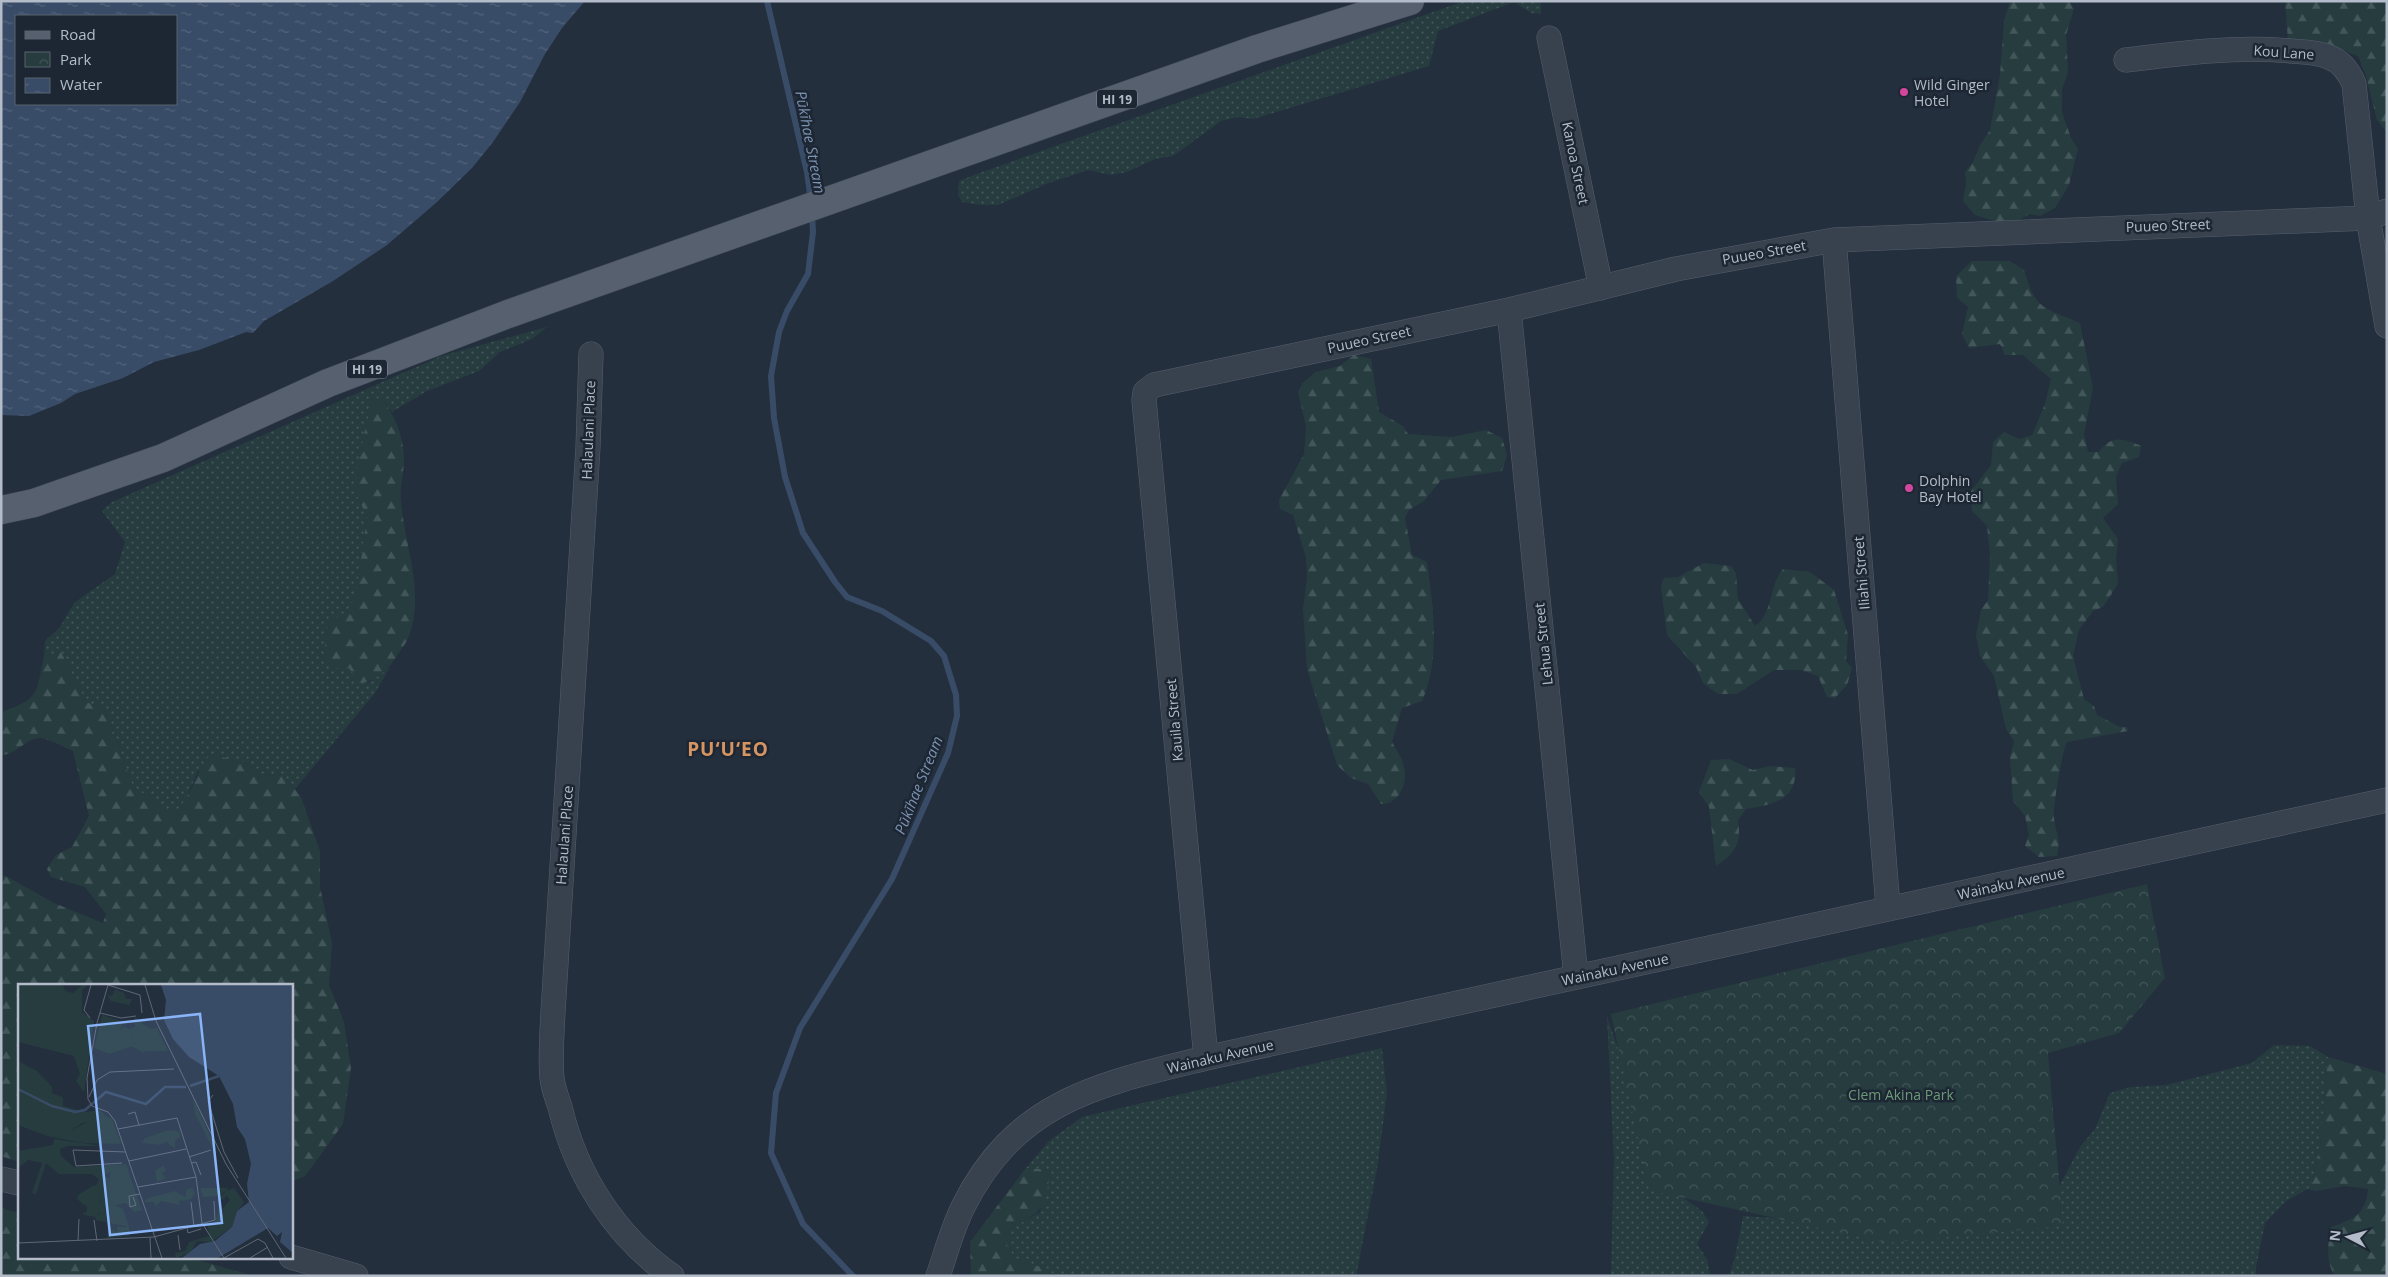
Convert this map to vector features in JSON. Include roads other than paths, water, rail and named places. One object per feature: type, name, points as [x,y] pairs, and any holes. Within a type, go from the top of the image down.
[{"type":"main road","name":"HI 19","points":[[1,510],[34,503],[155,461],[328,383],[508,314],[1257,49],[1410,1]]},
{"type":"street","name":"Kanoa Street","points":[[1549,38],[1601,288]]},
{"type":"street","name":"Kou Lane","points":[[2126,60],[2221,49],[2269,49],[2315,53],[2328,56],[2340,63],[2349,73],[2354,84],[2378,214],[2387,326]]},
{"type":"street","name":"Puueo Street","points":[[1154,385],[1509,310],[1676,268],[1834,240],[2378,214]]},
{"type":"street","name":"Iliahi Street","points":[[1834,240],[1888,907]]},
{"type":"street","name":"Lehua Street","points":[[1509,310],[1576,978]]},
{"type":"street","name":"Halaulani Place","points":[[590,354],[588,447],[553,1012],[552,1078],[570,1142],[580,1167],[602,1204],[640,1250],[672,1276]]},
{"type":"street","name":"Kauila Street","points":[[1154,385],[1146,392],[1144,400],[1206,1058]]},
{"type":"street","name":"Wainaku Avenue","points":[[938,1276],[962,1208],[999,1152],[1021,1129],[1070,1098],[1112,1081],[1206,1058],[1778,934],[1888,907],[1961,894],[2387,800]]},
{"type":"street","points":[[1,1179],[18,1183]]},
{"type":"street","points":[[292,1257],[356,1276]]},
{"type":"water","points":[[1,1],[585,1],[562,28],[545,54],[520,102],[493,142],[472,168],[437,202],[387,245],[333,281],[264,321],[253,333],[246,332],[199,350],[154,362],[123,378],[75,394],[61,403],[29,416],[1,415]]},
{"type":"waterway","name":"Pūkīhae Stream","points":[[767,1],[807,172],[811,201]]},
{"type":"waterway","name":"Pūkīhae Stream","points":[[812,214],[813,232],[808,274],[787,311],[779,332],[771,376],[774,418],[785,477],[803,533],[847,597],[882,611],[931,641],[944,656],[956,695],[957,716],[948,753],[892,879],[800,1028],[776,1093],[771,1153],[803,1224],[853,1276]]},
{"type":"place","name":"Wild Ginger Hotel","points":[[1904,92]]},
{"type":"place","name":"Dolphin Bay Hotel","points":[[1909,488]]},
{"type":"district","name":"PU‘U‘EO","points":[[728,749]]},
{"type":"park label","name":"Clem Akina Park","points":[[1901,1094]]}]
